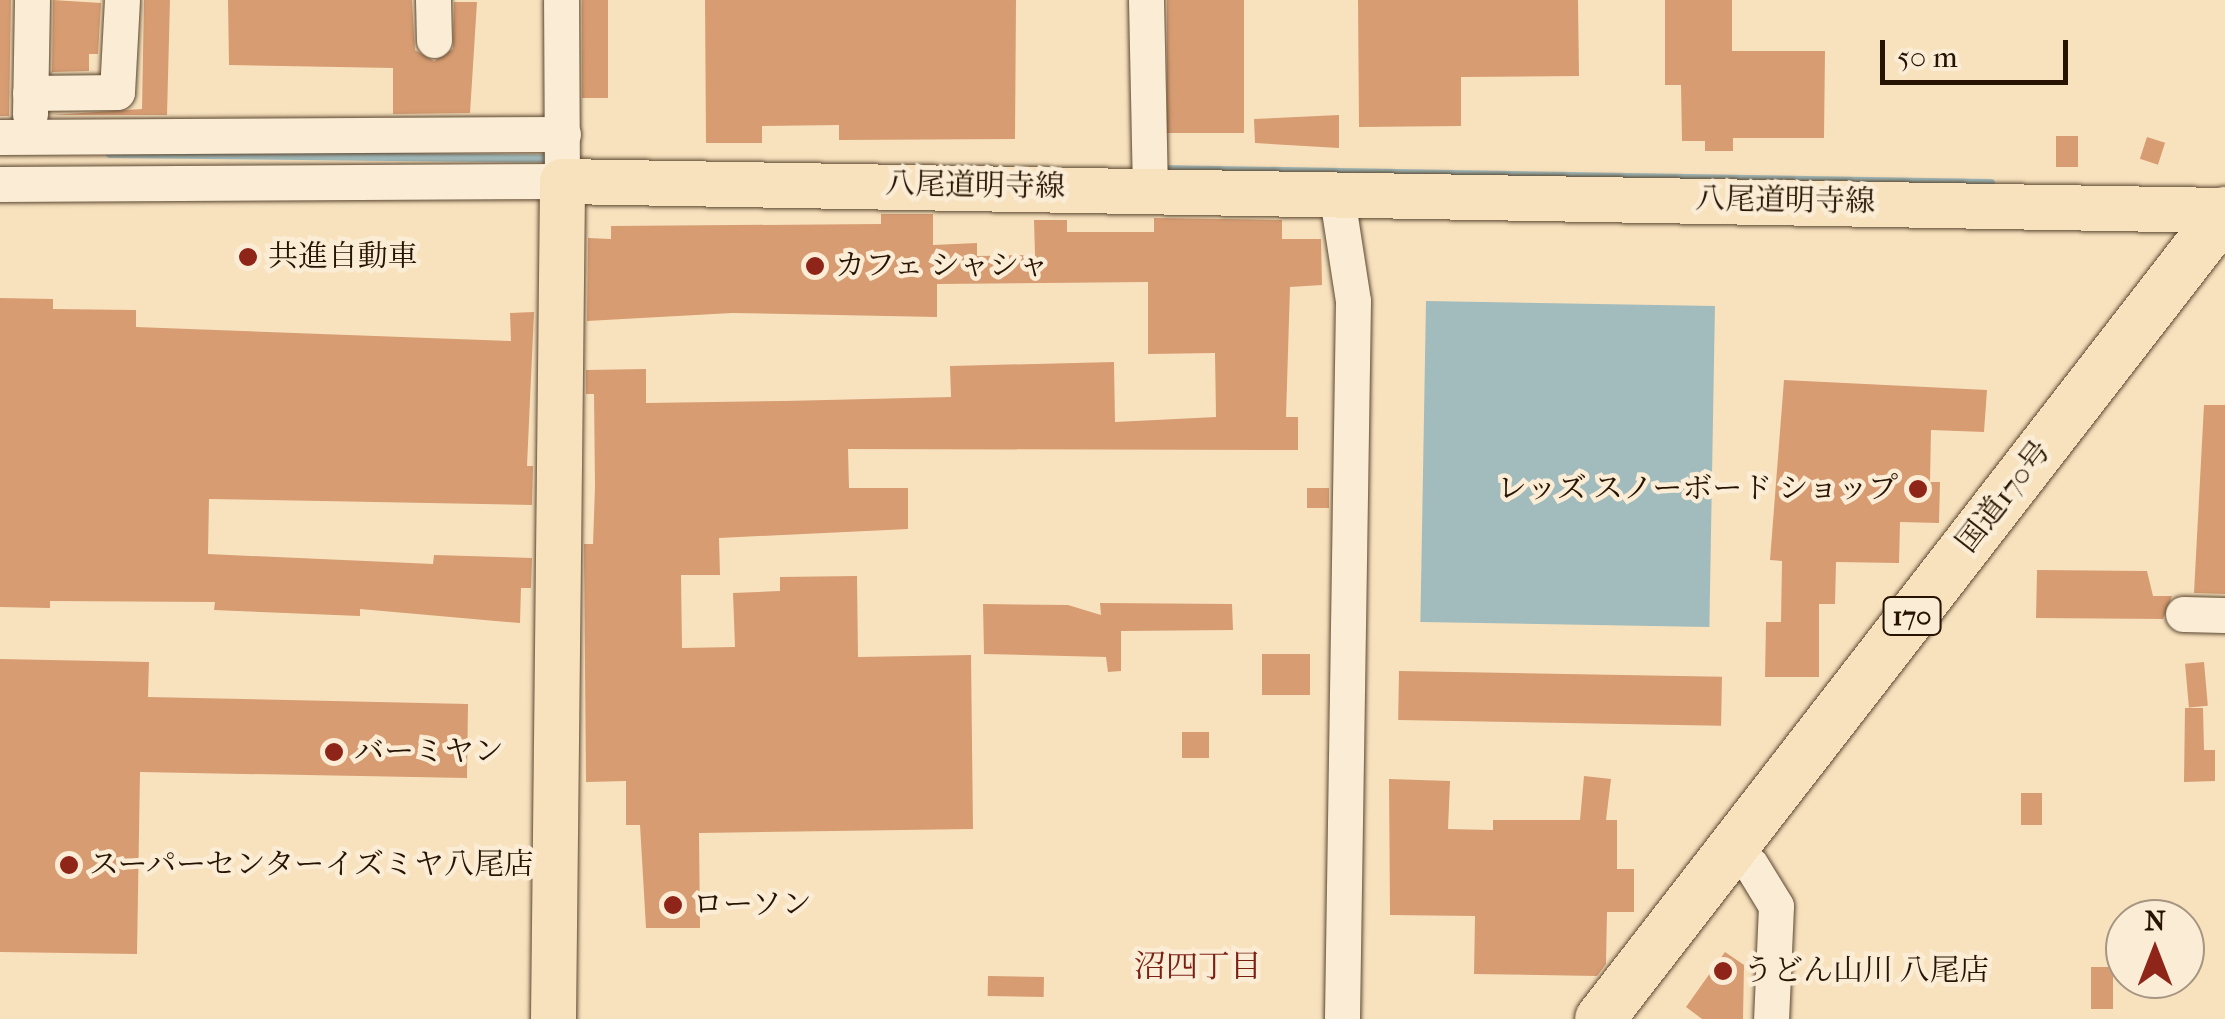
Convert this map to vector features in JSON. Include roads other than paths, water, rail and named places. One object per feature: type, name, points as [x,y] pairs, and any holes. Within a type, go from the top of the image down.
[{"type":"highway","name":"国道170号","points":[[1600,1019],[2225,211]]},
{"type":"highway","name":"国道170号","points":[[1630,1019],[1916,664],[2225,256]]},
{"type":"main road","name":"八尾道明寺線","points":[[562,182],[1150,172],[1336,191],[2225,211]]},
{"type":"main road","points":[[553,1019],[562,182]]},
{"type":"street","points":[[32,0],[30,93],[15,137],[562,134]]},
{"type":"street","points":[[30,93],[117,92],[122,0]]},
{"type":"street","points":[[433,0],[434,40]]},
{"type":"street","points":[[0,184],[562,182],[561,0]]},
{"type":"street","points":[[1146,0],[1150,172]]},
{"type":"street","points":[[1336,191],[1353,301],[1342,1019]]},
{"type":"street","points":[[2184,614],[2225,615]]},
{"type":"street","points":[[1751,865],[1776,906],[1772,1019]]},
{"type":"water","points":[[1426,301],[1715,306],[1709,627],[1420,622]]},
{"type":"waterway","points":[[110,154],[551,159]]},
{"type":"waterway","points":[[1160,169],[1991,183]]},
{"type":"place","name":"共進自動車","points":[[248,257]]},
{"type":"place","name":"カフェ シャシャ","points":[[815,266]]},
{"type":"place","name":"レッズ スノーボード ショップ","points":[[1918,489]]},
{"type":"place","name":"バーミヤン","points":[[334,752]]},
{"type":"place","name":"スーパーセンターイズミヤ八尾店","points":[[69,865]]},
{"type":"place","name":"ローソン","points":[[673,905]]},
{"type":"place","name":"うどん山川 八尾店","points":[[1723,971]]},
{"type":"district","name":"沼四丁目","points":[[1198,967]]}]
